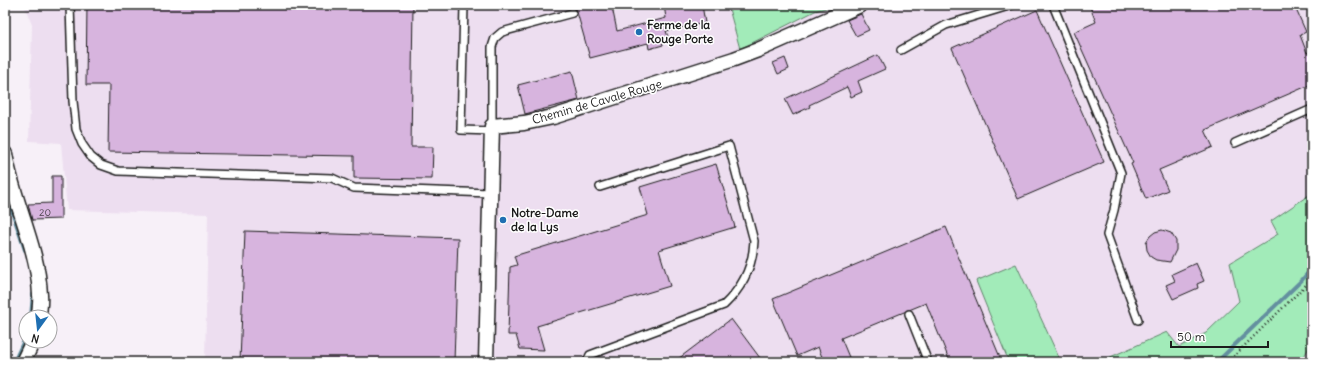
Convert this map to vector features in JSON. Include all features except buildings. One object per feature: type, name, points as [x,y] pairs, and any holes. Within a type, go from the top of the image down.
[{"type":"street","name":"Chemin de Cavale Rouge","points":[[492,128],[553,117],[734,59],[758,50],[856,6]]},
{"type":"street","points":[[486,362],[492,128]]},
{"type":"street","points":[[5,154],[13,188],[36,263],[40,297],[39,309]]},
{"type":"street","points":[[23,362],[29,349]]},
{"type":"lane","points":[[70,5],[73,101],[76,128],[82,144],[91,157],[101,165],[118,171],[332,178],[354,188],[490,193]]},
{"type":"lane","points":[[464,5],[461,130],[492,128],[492,47],[495,38],[502,32],[572,13]]},
{"type":"lane","points":[[901,50],[946,25],[1012,5]]},
{"type":"lane","points":[[1053,5],[1121,173],[1114,210],[1107,235],[1138,320]]},
{"type":"lane","points":[[1235,142],[1312,109]]},
{"type":"lane","points":[[587,362],[590,355],[724,305],[732,297],[744,280],[750,267],[754,252],[754,241],[729,146],[600,187]]},
{"type":"lane","points":[[909,314],[928,362]]},
{"type":"path","points":[[1228,362],[1312,279]]},
{"type":"shaded area","points":[[24,5],[728,5],[740,48],[815,11],[837,5],[1312,5],[1312,362],[205,362],[208,214],[67,210],[61,143],[29,141],[32,25]]},
{"type":"green space","points":[[728,5],[837,5],[815,11],[740,49]]},
{"type":"green space","points":[[1312,193],[1312,342],[1301,362],[1099,362],[1167,332],[1179,347],[1206,333],[1239,301],[1230,263],[1278,234],[1271,221]]},
{"type":"green space","points":[[1016,264],[1061,362],[1009,362],[976,281]]},
{"type":"waterway","points":[[5,124],[8,141]]},
{"type":"waterway","points":[[5,190],[25,250]]},
{"type":"waterway","points":[[1217,362],[1302,280],[1312,268]]},
{"type":"waterway","points":[[32,309],[33,294]]},
{"type":"waterway","points":[[14,362],[20,349]]},
{"type":"place","name":"Ferme de la Rouge Porte","points":[[639,32]]},
{"type":"place","name":"Notre-Dame de la Lys","points":[[503,220]]}]
